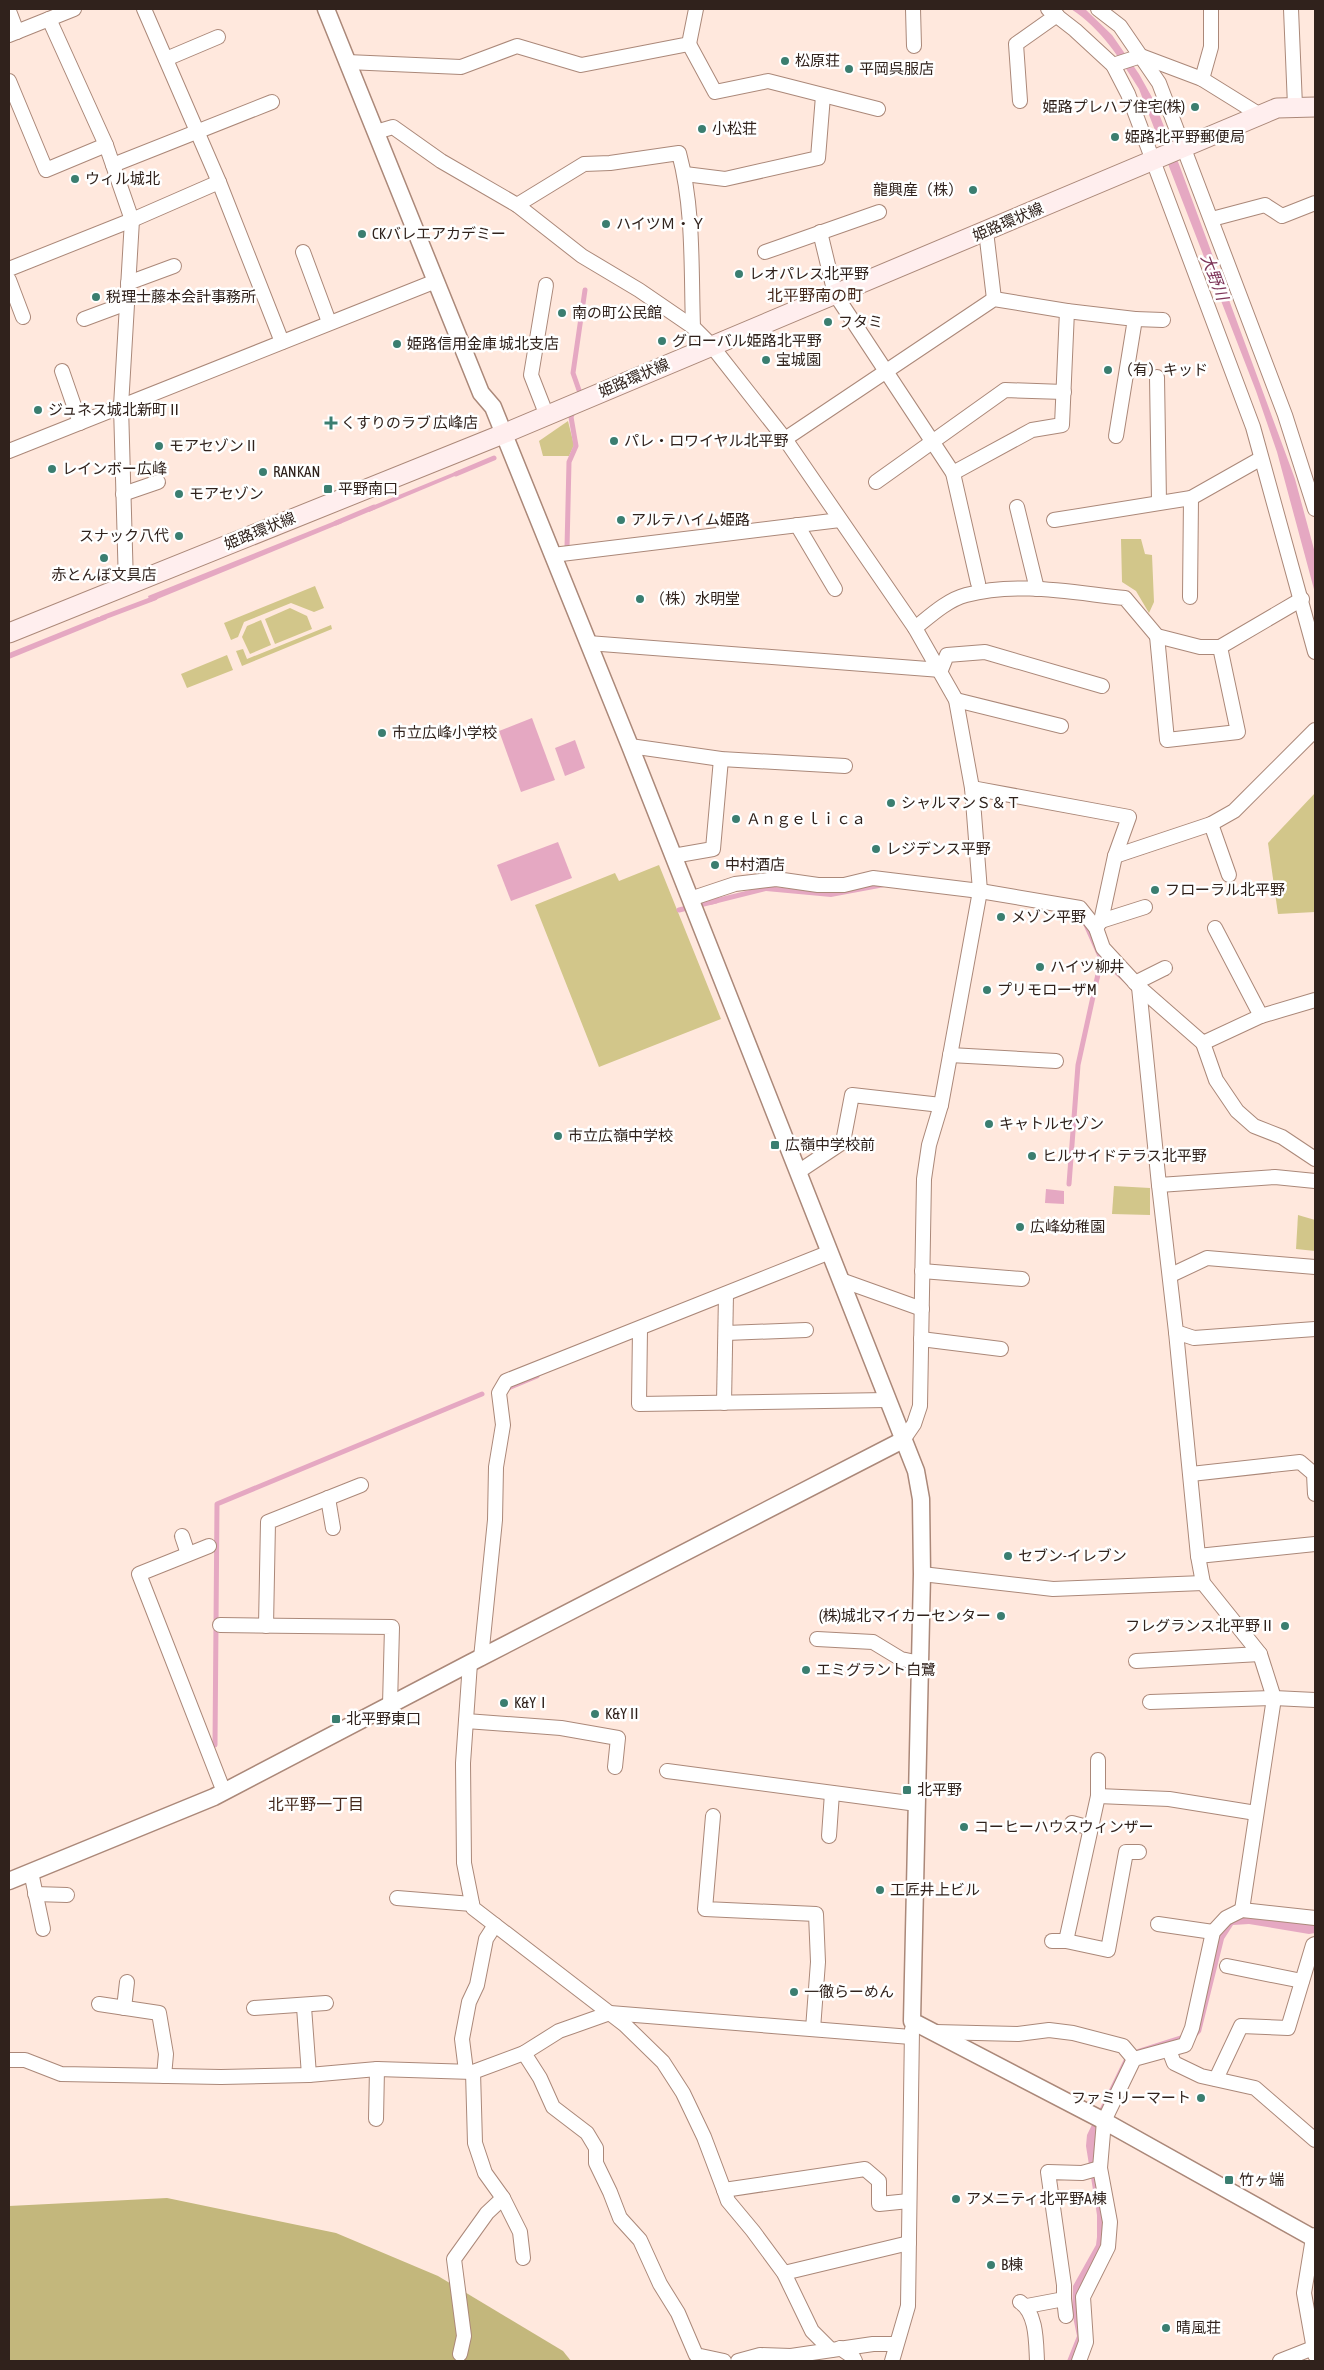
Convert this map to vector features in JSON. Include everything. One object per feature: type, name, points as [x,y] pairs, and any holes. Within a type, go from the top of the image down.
[{"type":"main road","name":"姫路環状線","points":[[9,632],[547,416],[711,345],[1277,108],[1295,106],[1315,107]]},
{"type":"street","points":[[9,11],[13,34],[74,9]]},
{"type":"street","points":[[144,9],[219,182],[282,342]]},
{"type":"street","points":[[326,9],[481,393],[493,406],[630,746],[841,1280],[919,1484],[922,1574],[908,2306],[892,2361]]},
{"type":"street","points":[[696,9],[689,44],[715,92],[768,81],[878,109]]},
{"type":"street","points":[[913,9],[914,46]]},
{"type":"street","points":[[1098,9],[1120,26],[1159,83],[1285,415],[1315,509]]},
{"type":"street","points":[[1202,79],[1211,47],[1211,9]]},
{"type":"street","points":[[1291,9],[1295,106]]},
{"type":"street","points":[[1020,101],[1016,44],[1052,12],[1113,65],[1128,94],[1154,161],[1253,427],[1260,459],[1302,599],[1315,652]]},
{"type":"street","points":[[49,19],[106,146],[132,220],[121,406],[126,585]]},
{"type":"street","points":[[166,59],[218,37]]},
{"type":"street","points":[[347,62],[461,67],[517,46],[581,65],[689,44]]},
{"type":"street","points":[[1113,65],[1142,56],[1202,79],[1260,115]]},
{"type":"street","points":[[9,81],[46,170],[106,146]]},
{"type":"street","points":[[685,174],[725,179],[818,158],[823,96]]},
{"type":"street","points":[[113,165],[272,102]]},
{"type":"street","points":[[9,1881],[224,1792],[475,1660],[903,1440],[914,1424],[920,1406],[924,1179],[929,1145],[941,1105],[980,891],[972,788],[956,700],[941,670],[915,628],[785,439],[711,345],[693,327],[639,290],[582,256],[517,205],[441,161],[393,127],[376,132]]},
{"type":"street","points":[[517,205],[584,164],[610,163],[679,152],[685,174],[690,229],[693,327]]},
{"type":"street","points":[[9,269],[132,220],[219,182]]},
{"type":"street","points":[[1212,219],[1265,205],[1282,216],[1315,203]]},
{"type":"street","points":[[764,252],[879,212]]},
{"type":"street","points":[[986,231],[994,299]]},
{"type":"street","points":[[820,232],[835,294],[953,473],[978,583]]},
{"type":"street","points":[[303,252],[329,322]]},
{"type":"street","points":[[128,283],[174,266]]},
{"type":"street","points":[[9,280],[23,317]]},
{"type":"street","points":[[9,451],[436,281]]},
{"type":"street","points":[[546,285],[531,376],[547,416]]},
{"type":"street","points":[[785,439],[994,299],[1067,311],[1135,319],[1163,320]]},
{"type":"street","points":[[84,319],[127,303]]},
{"type":"street","points":[[953,473],[1032,430],[1062,425],[1067,311]]},
{"type":"street","points":[[1116,436],[1135,319]]},
{"type":"street","points":[[62,372],[80,423]]},
{"type":"street","points":[[1157,377],[1159,502]]},
{"type":"street","points":[[876,482],[1005,390],[1064,392]]},
{"type":"street","points":[[1054,520],[1191,498],[1260,459]]},
{"type":"street","points":[[124,494],[158,482]]},
{"type":"street","points":[[1190,597],[1191,498]]},
{"type":"street","points":[[1017,507],[1037,589]]},
{"type":"street","points":[[553,555],[840,520]]},
{"type":"street","points":[[797,525],[835,589]]},
{"type":"street","points":[[915,628],[943,606],[965,595],[1004,590],[1037,589],[1125,598],[1158,636],[1200,646],[1220,647],[1302,599]]},
{"type":"street","points":[[1158,636],[1167,740],[1238,732],[1220,647]]},
{"type":"street","points":[[588,643],[941,670]]},
{"type":"street","points":[[941,670],[947,655],[985,652],[1102,686]]},
{"type":"street","points":[[956,700],[1061,726]]},
{"type":"street","points":[[1115,856],[1211,824],[1234,812],[1315,730]]},
{"type":"street","points":[[630,746],[720,759],[844,766]]},
{"type":"street","points":[[673,856],[713,849],[720,759]]},
{"type":"street","points":[[972,788],[1129,817],[1115,856],[1098,924],[1103,948],[1137,985],[1203,1042],[1216,1080],[1238,1110],[1254,1126],[1282,1137],[1315,1159]]},
{"type":"street","points":[[1211,824],[1229,875]]},
{"type":"street","points":[[690,899],[735,884],[776,879],[818,885],[844,886],[873,878],[980,891],[1080,908],[1098,924]]},
{"type":"street","points":[[1098,924],[1145,907]]},
{"type":"street","points":[[1216,928],[1261,1016]]},
{"type":"street","points":[[1137,985],[1165,968]]},
{"type":"street","points":[[1137,985],[1142,1004],[1163,1231],[1171,1275],[1198,1556],[1203,1583],[1260,1654],[1274,1698],[1242,1910]]},
{"type":"street","points":[[1203,1042],[1261,1016],[1315,1000]]},
{"type":"street","points":[[950,1055],[1056,1061]]},
{"type":"street","points":[[798,1172],[843,1142],[852,1095],[941,1105]]},
{"type":"street","points":[[1159,1185],[1275,1177],[1315,1181]]},
{"type":"street","points":[[830,1252],[506,1381],[499,1393],[503,1425],[496,1466],[495,1520],[466,1721],[463,1763],[464,1863],[473,1908],[610,2013],[647,2044],[663,2062],[683,2094],[704,2137],[728,2201],[740,2213],[784,2273],[812,2331],[836,2349],[853,2357],[854,2361]]},
{"type":"street","points":[[1171,1275],[1207,1258],[1315,1267]]},
{"type":"street","points":[[922,1271],[1022,1279]]},
{"type":"street","points":[[841,1280],[922,1309]]},
{"type":"street","points":[[724,1403],[726,1294]]},
{"type":"street","points":[[640,1329],[639,1404],[887,1400]]},
{"type":"street","points":[[1176,1332],[1194,1338],[1315,1329]]},
{"type":"street","points":[[726,1333],[806,1330]]},
{"type":"street","points":[[921,1339],[1001,1349]]},
{"type":"street","points":[[1191,1474],[1300,1462],[1314,1474],[1315,1494]]},
{"type":"street","points":[[266,1626],[268,1522],[361,1485]]},
{"type":"street","points":[[328,1498],[333,1528]]},
{"type":"street","points":[[182,1536],[188,1554]]},
{"type":"street","points":[[1198,1556],[1315,1544]]},
{"type":"street","points":[[210,1546],[139,1574],[224,1792]]},
{"type":"street","points":[[922,1574],[1054,1589],[1203,1583]]},
{"type":"street","points":[[220,1625],[392,1627],[390,1705]]},
{"type":"street","points":[[817,1638],[873,1642],[901,1659],[920,1663]]},
{"type":"street","points":[[1136,1661],[1260,1654]]},
{"type":"street","points":[[1150,1702],[1274,1698],[1315,1700]]},
{"type":"street","points":[[466,1721],[561,1728],[618,1738],[614,1767]]},
{"type":"street","points":[[1098,1760],[1098,1796],[1091,1828],[1059,1941],[1108,1950],[1126,1852],[1139,1852]]},
{"type":"street","points":[[667,1771],[917,1804]]},
{"type":"street","points":[[829,1836],[832,1793]]},
{"type":"street","points":[[1098,1796],[1169,1799],[1256,1813]]},
{"type":"street","points":[[713,1816],[706,1909],[816,1914],[818,1962],[813,2029]]},
{"type":"street","points":[[1072,1823],[1091,1828]]},
{"type":"street","points":[[31,1872],[43,1929]]},
{"type":"street","points":[[35,1894],[68,1895]]},
{"type":"street","points":[[397,1898],[472,1904]]},
{"type":"street","points":[[1079,2361],[1086,2342],[1084,2297],[1108,2247],[1110,2222],[1100,2168],[1097,2118],[1134,2059],[1185,2044],[1192,2028],[1213,1932],[1226,1918],[1242,1910],[1315,1918]]},
{"type":"street","points":[[1158,1924],[1213,1932]]},
{"type":"street","points":[[494,1925],[486,1939],[477,1985],[469,2002],[462,2039],[469,2072],[475,2143],[484,2173],[502,2198],[520,2232],[523,2258]]},
{"type":"street","points":[[1216,2079],[1241,2026],[1288,2028],[1313,1945],[1315,1944]]},
{"type":"street","points":[[1226,1966],[1302,1982]]},
{"type":"street","points":[[124,2008],[127,1982]]},
{"type":"street","points":[[254,2008],[326,2003]]},
{"type":"street","points":[[99,2004],[159,2013],[166,2054],[164,2076]]},
{"type":"street","points":[[304,2006],[310,2075]]},
{"type":"street","points":[[9,2060],[25,2060],[61,2074],[221,2077],[310,2075],[377,2069],[469,2072],[524,2052],[559,2031],[610,2013],[813,2029],[912,2029],[935,2032],[1018,2034],[1049,2030],[1073,2033],[1123,2046],[1134,2059]]},
{"type":"street","points":[[935,2032],[1097,2118],[1314,2238],[1304,2293],[1314,2352],[1280,2361]]},
{"type":"street","points":[[1169,2050],[1174,2063],[1201,2076],[1255,2088],[1315,2140]]},
{"type":"street","points":[[524,2052],[540,2078],[554,2107],[587,2133],[596,2148],[596,2163],[620,2218],[640,2240],[660,2284],[678,2313],[696,2355],[724,2361]]},
{"type":"street","points":[[376,2119],[377,2069]]},
{"type":"street","points":[[1066,2316],[1064,2285],[1048,2172],[1082,2173],[1100,2168]]},
{"type":"street","points":[[724,2190],[864,2169],[879,2181],[879,2204],[909,2201]]},
{"type":"street","points":[[460,2354],[464,2336],[454,2259],[487,2213],[502,2198]]},
{"type":"street","points":[[784,2273],[909,2244]]},
{"type":"street","points":[[1037,2361],[1032,2321],[1023,2304],[1064,2299]]},
{"type":"street","points":[[738,2361],[760,2355],[791,2356],[873,2344],[896,2344]]},
{"type":"shaded area","points":[[568,421],[574,445],[569,456],[543,456],[539,441]]},
{"type":"shaded area","points":[[1121,539],[1141,539],[1145,554],[1152,555],[1154,602],[1149,613],[1136,591],[1122,582]]},
{"type":"shaded area","points":[[315,586],[324,608],[314,612],[291,603],[244,622],[238,637],[231,640],[224,623]]},
{"type":"shaded area","points":[[290,608],[307,616],[312,629],[275,644],[265,619]]},
{"type":"shaded area","points":[[261,620],[271,645],[250,654],[242,637],[247,626]]},
{"type":"shaded area","points":[[331,625],[332,629],[242,666],[236,651],[243,649],[247,659]]},
{"type":"shaded area","points":[[227,655],[233,670],[187,688],[181,674]]},
{"type":"shaded area","points":[[1315,793],[1315,912],[1278,914],[1268,843]]},
{"type":"shaded area","points":[[659,865],[721,1019],[599,1067],[535,905],[615,873],[619,881]]},
{"type":"shaded area","points":[[1114,1186],[1150,1188],[1150,1215],[1112,1214]]},
{"type":"shaded area","points":[[1298,1215],[1315,1220],[1315,1251],[1296,1249]]},
{"type":"shaded area","points":[[167,2198],[336,2233],[438,2276],[563,2351],[571,2361],[9,2361],[9,2206]]},
{"type":"water","name":"大野川","points":[[1071,9],[1085,9],[1112,35],[1139,74],[1154,101],[1295,479],[1315,553],[1315,593],[1277,452],[1256,391],[1139,89],[1101,35],[1092,25]]},
{"type":"water","points":[[460,470],[462,473],[369,512],[367,508]]},
{"type":"water","points":[[340,519],[342,523],[150,602],[148,596]]},
{"type":"water","points":[[98,617],[106,617],[107,619],[9,659],[9,653]]},
{"type":"water","points":[[532,718],[555,780],[521,792],[499,731]]},
{"type":"water","points":[[575,740],[585,768],[565,776],[555,748]]},
{"type":"water","points":[[558,842],[572,878],[511,901],[497,865]]},
{"type":"water","points":[[890,883],[1075,909],[1085,921],[1103,960],[1200,1043],[1225,1098],[1248,1125],[1289,1142],[1315,1161],[1315,1165],[1288,1143],[1265,1137],[1246,1127],[1222,1099],[1196,1045],[1103,964],[1099,980],[1095,979],[1099,960],[1082,922],[1072,912],[890,886],[831,897],[766,891],[710,905],[709,900],[766,886],[831,893],[859,886]]},
{"type":"water","points":[[1046,1189],[1064,1191],[1064,1204],[1045,1203]]},
{"type":"water","points":[[1237,1917],[1315,1924],[1315,1933],[1309,1934],[1249,1924],[1233,1925],[1224,1939],[1201,2032],[1196,2037],[1138,2056],[1105,2108],[1101,2188],[1104,2247],[1084,2285],[1083,2335],[1077,2361],[1067,2361],[1077,2336],[1072,2312],[1073,2286],[1096,2245],[1097,2237],[1097,2215],[1086,2146],[1087,2135],[1125,2057],[1138,2049],[1182,2035],[1221,1927]]},
{"type":"waterway","points":[[578,397],[580,393],[573,373],[585,290]]},
{"type":"waterway","points":[[567,548],[569,462],[576,446],[571,417],[574,410]]},
{"type":"waterway","points":[[456,474],[494,458]]},
{"type":"waterway","points":[[336,523],[374,507]]},
{"type":"waterway","points":[[102,618],[155,598]]},
{"type":"waterway","points":[[679,910],[716,901]]},
{"type":"waterway","points":[[1069,1184],[1078,1065],[1098,974]]},
{"type":"waterway","points":[[506,1389],[537,1376]]},
{"type":"waterway","points":[[215,1745],[217,1504],[482,1394]]},
{"type":"place","name":"松原荘","points":[[785,61]]},
{"type":"place","name":"平岡呉服店","points":[[849,69]]},
{"type":"place","name":"姫路プレハブ住宅(株)","points":[[1195,107]]},
{"type":"place","name":"小松荘","points":[[702,129]]},
{"type":"place","name":"姫路北平野郵便局","points":[[1115,137]]},
{"type":"place","name":"ウィル城北","points":[[75,179]]},
{"type":"place","name":"龍興産（株）","points":[[973,190]]},
{"type":"place","name":"ハイツＭ・Ｙ","points":[[606,224]]},
{"type":"place","name":"CKバレエアカデミー","points":[[362,234]]},
{"type":"place","name":"レオパレス北平野","points":[[739,274]]},
{"type":"place","name":"税理士藤本会計事務所","points":[[96,297]]},
{"type":"place","name":"南の町公民館","points":[[562,313]]},
{"type":"place","name":"フタミ","points":[[828,322]]},
{"type":"place","name":"グローバル姫路北平野","points":[[662,341]]},
{"type":"place","name":"姫路信用金庫 城北支店","points":[[397,344]]},
{"type":"place","name":"宝城園","points":[[766,360]]},
{"type":"place","name":"（有）キッド","points":[[1108,370]]},
{"type":"place","name":"ジュネス城北新町Ⅱ","points":[[38,410]]},
{"type":"place","name":"くすりのラブ 広峰店","points":[[331,423]]},
{"type":"place","name":"パレ・ロワイヤル北平野","points":[[614,441]]},
{"type":"place","name":"モアセゾンⅡ","points":[[159,446]]},
{"type":"place","name":"レインボー広峰","points":[[52,469]]},
{"type":"place","name":"RANKAN","points":[[263,472]]},
{"type":"place","name":"平野南口","points":[[328,489]]},
{"type":"place","name":"モアセゾン","points":[[179,494]]},
{"type":"place","name":"アルテハイム姫路","points":[[621,520]]},
{"type":"place","name":"スナック八代","points":[[179,536]]},
{"type":"place","name":"赤とんぼ文具店","points":[[104,558]]},
{"type":"place","name":"（株）水明堂","points":[[640,599]]},
{"type":"place","name":"市立広峰小学校","points":[[382,733]]},
{"type":"place","name":"シャルマンＳ＆Ｔ","points":[[891,803]]},
{"type":"place","name":"Ａｎｇｅｌｉｃａ","points":[[736,819]]},
{"type":"place","name":"レジデンス平野","points":[[876,849]]},
{"type":"place","name":"中村酒店","points":[[715,865]]},
{"type":"place","name":"フローラル北平野","points":[[1155,890]]},
{"type":"place","name":"メゾン平野","points":[[1001,917]]},
{"type":"place","name":"ハイツ柳井","points":[[1040,967]]},
{"type":"place","name":"プリモローザM","points":[[987,990]]},
{"type":"place","name":"キャトルセゾン","points":[[989,1124]]},
{"type":"place","name":"市立広嶺中学校","points":[[558,1136]]},
{"type":"place","name":"広嶺中学校前","points":[[775,1145]]},
{"type":"place","name":"ヒルサイドテラス北平野","points":[[1032,1156]]},
{"type":"place","name":"広峰幼稚園","points":[[1020,1227]]},
{"type":"place","name":"セブン-イレブン","points":[[1008,1556]]},
{"type":"place","name":"(株)城北マイカーセンター","points":[[1001,1616]]},
{"type":"place","name":"フレグランス北平野Ⅱ","points":[[1285,1626]]},
{"type":"place","name":"エミグラント白鷺","points":[[806,1670]]},
{"type":"place","name":"K&YⅠ","points":[[504,1703]]},
{"type":"place","name":"K&YⅡ","points":[[595,1714]]},
{"type":"place","name":"北平野東口","points":[[336,1719]]},
{"type":"place","name":"北平野","points":[[907,1790]]},
{"type":"place","name":"コーヒーハウスウィンザー","points":[[964,1827]]},
{"type":"place","name":"工匠井上ビル","points":[[880,1890]]},
{"type":"place","name":"一徹らーめん","points":[[794,1992]]},
{"type":"place","name":"ファミリーマート","points":[[1201,2098]]},
{"type":"place","name":"竹ヶ端","points":[[1229,2180]]},
{"type":"place","name":"アメニティ北平野A棟","points":[[956,2199]]},
{"type":"place","name":"B棟","points":[[991,2265]]},
{"type":"place","name":"晴風荘","points":[[1166,2328]]},
{"type":"district","name":"北平野南の町","points":[[815,295]]},
{"type":"district","name":"北平野一丁目","points":[[316,1804]]}]
